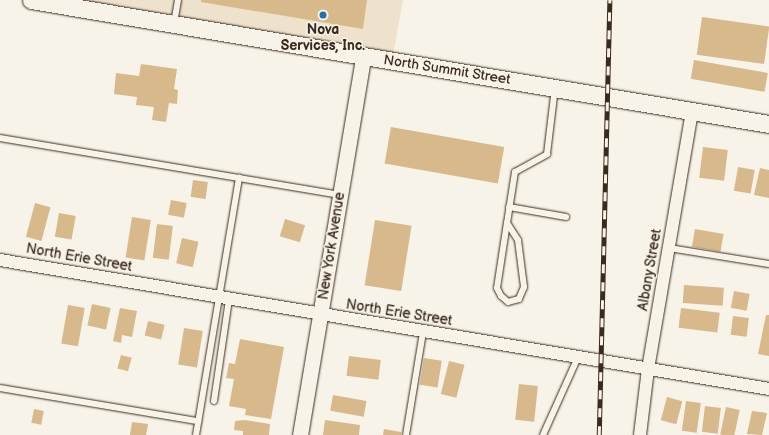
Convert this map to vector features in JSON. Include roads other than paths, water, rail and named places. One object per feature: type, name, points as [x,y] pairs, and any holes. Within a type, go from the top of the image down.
[{"type":"main road","name":"North Summit Street","points":[[30,0],[60,2],[174,24],[769,124]]},
{"type":"street","name":"New York Avenue","points":[[300,435],[362,56]]},
{"type":"street","name":"Albany Street","points":[[640,435],[648,369],[692,111]]},
{"type":"street","name":"North Erie Street","points":[[0,260],[320,315],[769,389]]},
{"type":"lane","points":[[174,24],[178,0]]},
{"type":"lane","points":[[507,223],[518,240],[524,287],[519,299],[508,302],[501,296],[497,288],[507,223],[510,207],[515,172],[547,154],[555,88]]},
{"type":"lane","points":[[0,138],[340,195]]},
{"type":"lane","points":[[214,401],[224,298],[239,178]]},
{"type":"lane","points":[[510,207],[566,217]]},
{"type":"lane","points":[[669,248],[769,264]]},
{"type":"lane","points":[[196,435],[224,298]]},
{"type":"lane","points":[[406,435],[423,332]]},
{"type":"lane","points":[[543,435],[578,357]]},
{"type":"lane","points":[[0,388],[198,421]]},
{"type":"railway","points":[[599,435],[610,0]]},
{"type":"place","name":"Nova Services, Inc.","points":[[323,15]]}]
